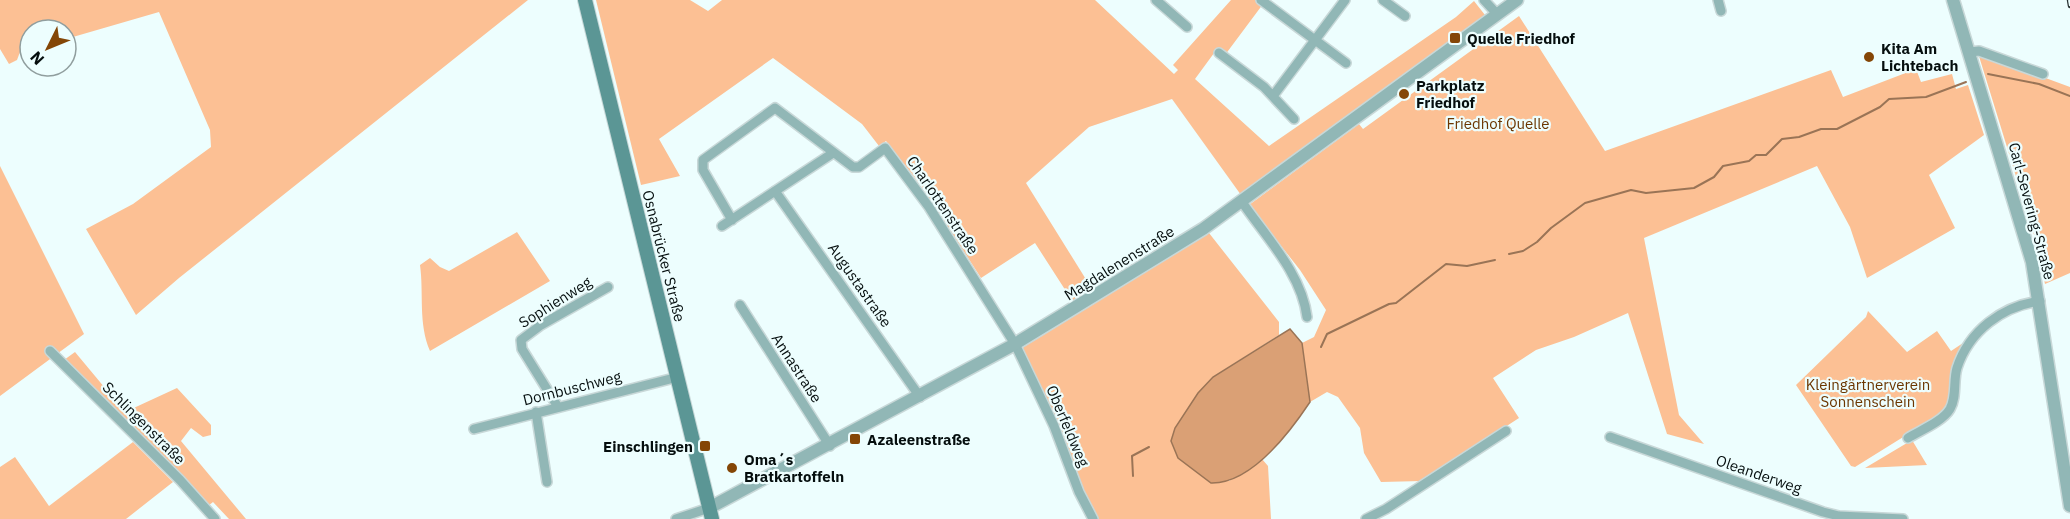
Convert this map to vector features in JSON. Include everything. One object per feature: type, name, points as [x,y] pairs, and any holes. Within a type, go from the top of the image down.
[{"type":"main road","name":"Osnabrücker Straße","points":[[585,0],[711,514]]},
{"type":"street","points":[[1156,0],[1187,27]]},
{"type":"street","points":[[1261,0],[1346,63]]},
{"type":"street","points":[[1273,96],[1345,0]]},
{"type":"street","points":[[1383,0],[1405,16]]},
{"type":"street","points":[[1484,0],[1497,14]]},
{"type":"street","name":"Magdalenenstraße","points":[[711,514],[1015,344],[1203,229],[1517,0]]},
{"type":"street","points":[[1718,0],[1722,10]]},
{"type":"street","name":"Carl-Severing-Straße","points":[[1953,0],[2027,242],[2040,301],[2070,506]]},
{"type":"street","points":[[1970,52],[1978,51],[2043,74]]},
{"type":"street","points":[[1219,53],[1273,96],[1294,119]]},
{"type":"street","name":"Charlottenstraße","points":[[732,220],[703,170],[703,160],[775,108],[853,167],[859,167],[885,148],[925,202],[1015,344]]},
{"type":"street","points":[[722,226],[833,153]]},
{"type":"street","name":"Augustastraße","points":[[775,191],[920,397]]},
{"type":"street","points":[[1242,202],[1293,276],[1301,291],[1307,317]]},
{"type":"street","name":"Sophienweg","points":[[558,406],[522,349],[521,340],[608,288]]},
{"type":"street","points":[[1908,438],[1950,409],[1957,368],[1967,347],[1982,328],[2008,310],[2040,301]]},
{"type":"street","name":"Annastraße","points":[[740,305],[830,446]]},
{"type":"street","name":"Oberfeldweg","points":[[1015,344],[1054,426],[1078,492],[1093,519]]},
{"type":"street","name":"Schlingenstraße","points":[[50,351],[180,480],[215,519]]},
{"type":"street","name":"Dornbuschweg","points":[[474,429],[678,377]]},
{"type":"street","points":[[536,412],[547,482]]},
{"type":"street","points":[[1366,519],[1386,509],[1506,431]]},
{"type":"street","name":"Oleanderweg","points":[[1610,437],[1822,512],[1839,516],[1903,519]]},
{"type":"street","points":[[676,519],[711,514]]},
{"type":"green space","points":[[0,0],[528,0],[179,278],[136,315],[86,229],[133,204],[211,147],[210,130],[159,12],[78,36],[78,18],[18,18],[17,60],[9,64],[0,49]]},
{"type":"green space","points":[[596,0],[690,0],[708,11],[722,0],[1095,0],[1174,74],[1178,70],[1173,65],[1231,0],[1266,0],[1225,55],[1217,49],[1195,79],[1269,146],[1456,17],[1474,1],[1485,15],[1241,195],[1172,99],[1089,127],[1026,183],[1092,289],[1073,302],[1035,243],[981,278],[923,188],[886,141],[879,146],[862,124],[773,58],[659,139],[680,176],[641,185]]},
{"type":"green space","name":"Friedhof Quelle","points":[[1519,16],[1605,151],[1831,70],[1843,97],[1916,69],[1921,82],[1952,74],[1956,89],[1968,85],[1984,135],[1929,175],[1955,228],[1867,278],[1850,227],[1817,166],[1644,238],[1679,415],[1704,444],[1667,434],[1628,313],[1574,337],[1536,350],[1493,378],[1519,418],[1422,481],[1381,482],[1364,453],[1360,428],[1338,397],[1327,392],[1310,402],[1302,343],[1314,337],[1326,310],[1300,270],[1249,205],[1359,124],[1363,129]]},
{"type":"green space","points":[[1978,53],[2070,87],[2070,273],[2045,284],[2035,238]]},
{"type":"green space","points":[[0,166],[84,334],[0,396]]},
{"type":"green space","points":[[517,232],[550,281],[430,351],[424,330],[420,265],[430,258],[449,271]]},
{"type":"green space","points":[[1209,233],[1279,322],[1279,335],[1213,377],[1191,403],[1171,441],[1178,458],[1229,481],[1262,459],[1268,466],[1271,519],[1097,519],[1091,512],[1021,352],[1022,348]]},
{"type":"green space","name":"Kleingärtnerverein Sonnenschein","points":[[1868,311],[1907,352],[1937,331],[1951,351],[1969,339],[1945,411],[1855,467],[1851,466],[1796,385],[1866,317]]},
{"type":"green space","points":[[75,352],[125,412],[177,388],[211,425],[211,435],[203,437],[191,428],[181,441],[246,519],[229,519],[213,502],[208,506],[64,360]]},
{"type":"green space","points":[[1912,440],[1927,465],[1865,468]]},
{"type":"green space","points":[[133,442],[173,482],[126,519],[0,519],[0,467],[15,457],[49,506]]},
{"type":"shaded area","points":[[1290,329],[1302,343],[1310,402],[1280,441],[1255,466],[1226,481],[1211,483],[1178,458],[1171,441],[1175,428],[1198,393],[1213,377]]},
{"type":"waterway","points":[[1988,74],[2039,84],[2070,96]]},
{"type":"waterway","points":[[1509,254],[1523,251],[1537,242],[1551,228],[1585,203],[1631,190],[1646,193],[1694,188],[1714,177],[1723,166],[1749,161],[1756,155],[1766,155],[1782,139],[1799,137],[1821,129],[1837,129],[1880,107],[1889,99],[1926,97],[1966,82]]},
{"type":"waterway","points":[[1321,347],[1327,334],[1389,304],[1396,303],[1446,264],[1467,266],[1495,260]]},
{"type":"waterway","points":[[1133,476],[1132,456],[1149,447]]},
{"type":"railway","points":[[2069,0],[2070,6]]},
{"type":"place","name":"Quelle Friedhof","points":[[1455,38]]},
{"type":"place","name":"Kita Am Lichtebach","points":[[1869,57]]},
{"type":"place","name":"Parkplatz Friedhof","points":[[1404,94]]},
{"type":"place","name":"Azaleenstraße","points":[[855,439]]},
{"type":"place","name":"Einschlingen","points":[[705,446]]},
{"type":"place","name":"Oma´s Bratkartoffeln","points":[[732,468]]}]
